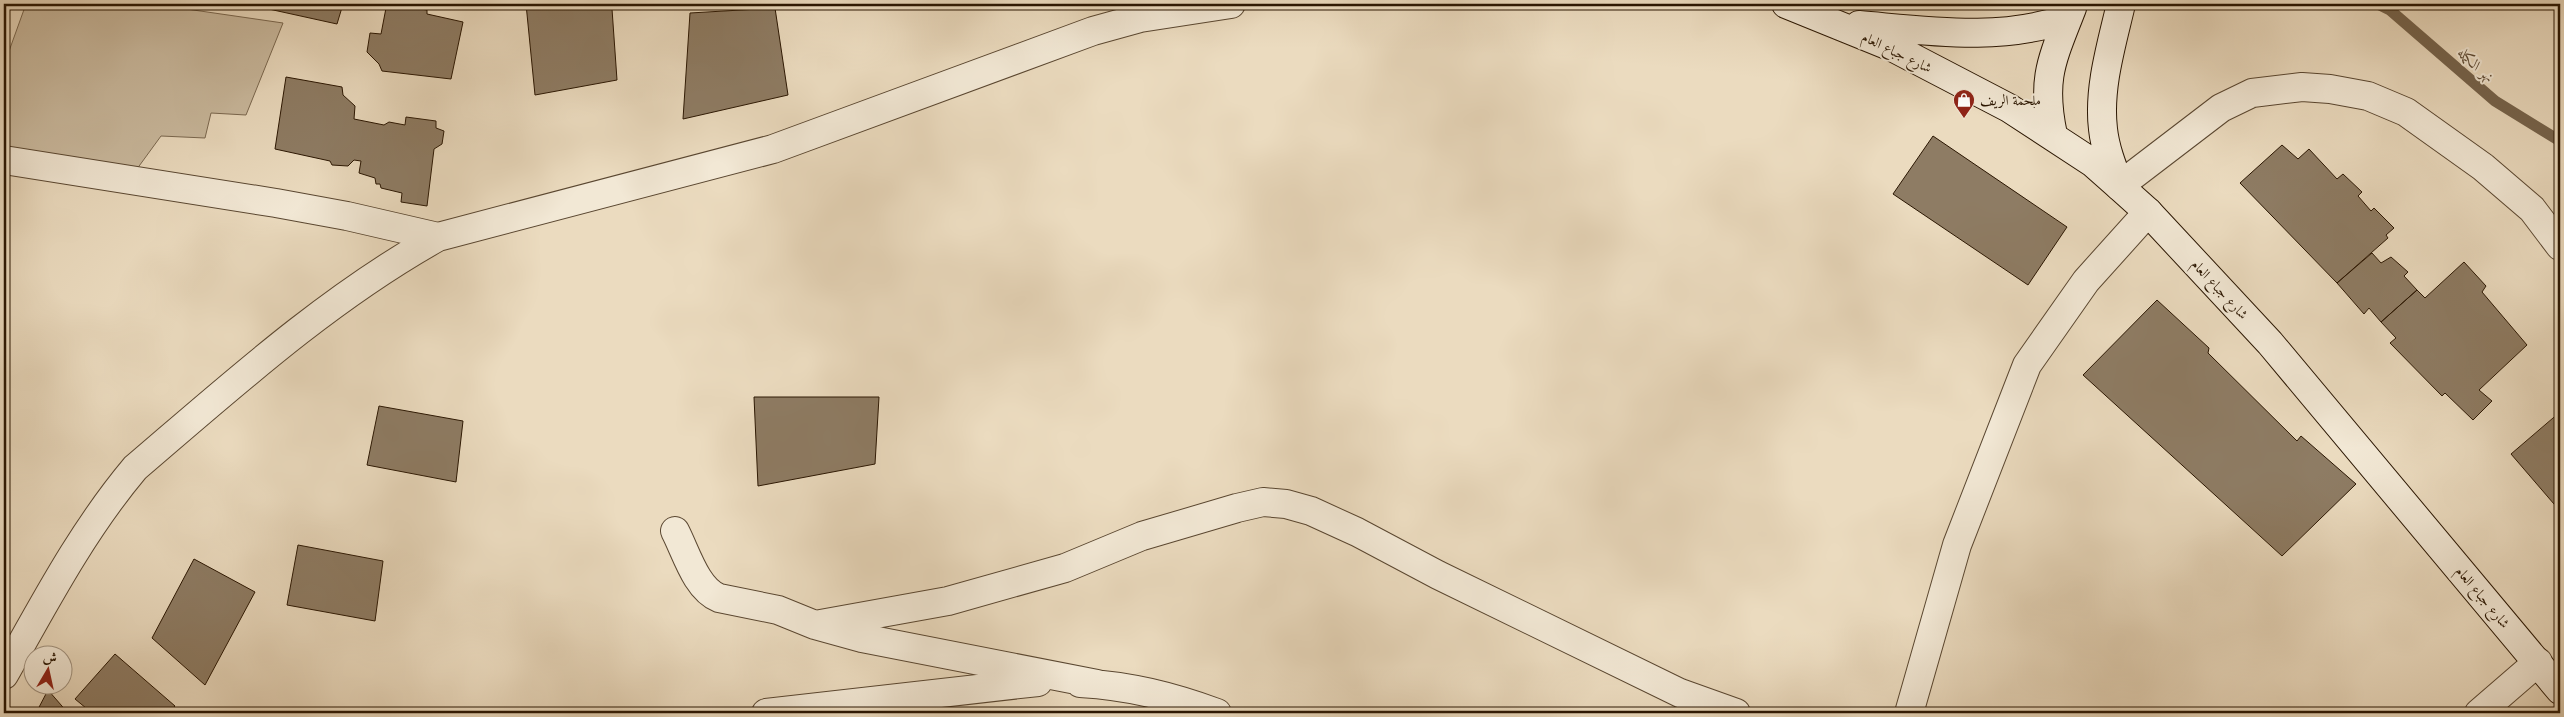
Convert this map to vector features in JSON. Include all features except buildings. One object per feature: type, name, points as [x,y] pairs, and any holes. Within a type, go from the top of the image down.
[{"type":"street","points":[[4,676],[82,538],[108,499],[134,468],[331,306],[391,264],[438,237],[773,149],[1092,31],[1140,18],[1231,4]]},
{"type":"street","name":"شارع جباع العام","points":[[1786,4],[1892,47],[2009,108],[2053,135],[2093,163],[2119,186],[2148,212],[2270,343],[2560,690]]},
{"type":"street","points":[[2121,4],[2107,70],[2102,128],[2108,154],[2119,186],[2228,104],[2252,93],[2302,87],[2330,89],[2368,96],[2406,112],[2482,166],[2532,209],[2560,246]]},
{"type":"street","points":[[1834,22],[1987,33],[2041,28],[2070,11]]},
{"type":"street","points":[[2053,135],[2046,100],[2047,84],[2070,11]]},
{"type":"street","points":[[4,160],[276,203],[347,216],[438,237]]},
{"type":"street","points":[[1909,713],[1957,544],[2027,365],[2086,281],[2148,212]]},
{"type":"street","points":[[814,625],[948,601],[1065,568],[1142,536],[1237,508],[1263,502],[1286,504],[1311,511],[1356,532],[1438,575],[1680,693],[1736,713]]},
{"type":"street","points":[[675,531],[701,582],[711,595],[787,613],[814,625],[862,638],[1097,684]]},
{"type":"street","points":[[2479,713],[2538,662]]},
{"type":"street","points":[[766,713],[1017,682],[1052,681],[1134,688],[1170,696],[1217,713]]},
{"type":"shaded area","points":[[26,4],[152,4],[283,23],[246,115],[211,113],[205,138],[161,136],[134,173],[4,153],[4,65]]},
{"type":"waterway","name":"نهر الكمله","points":[[2378,4],[2390,10],[2495,101],[2560,141]]},
{"type":"place","name":"ملحمة الريف","points":[[1964,119]]}]
